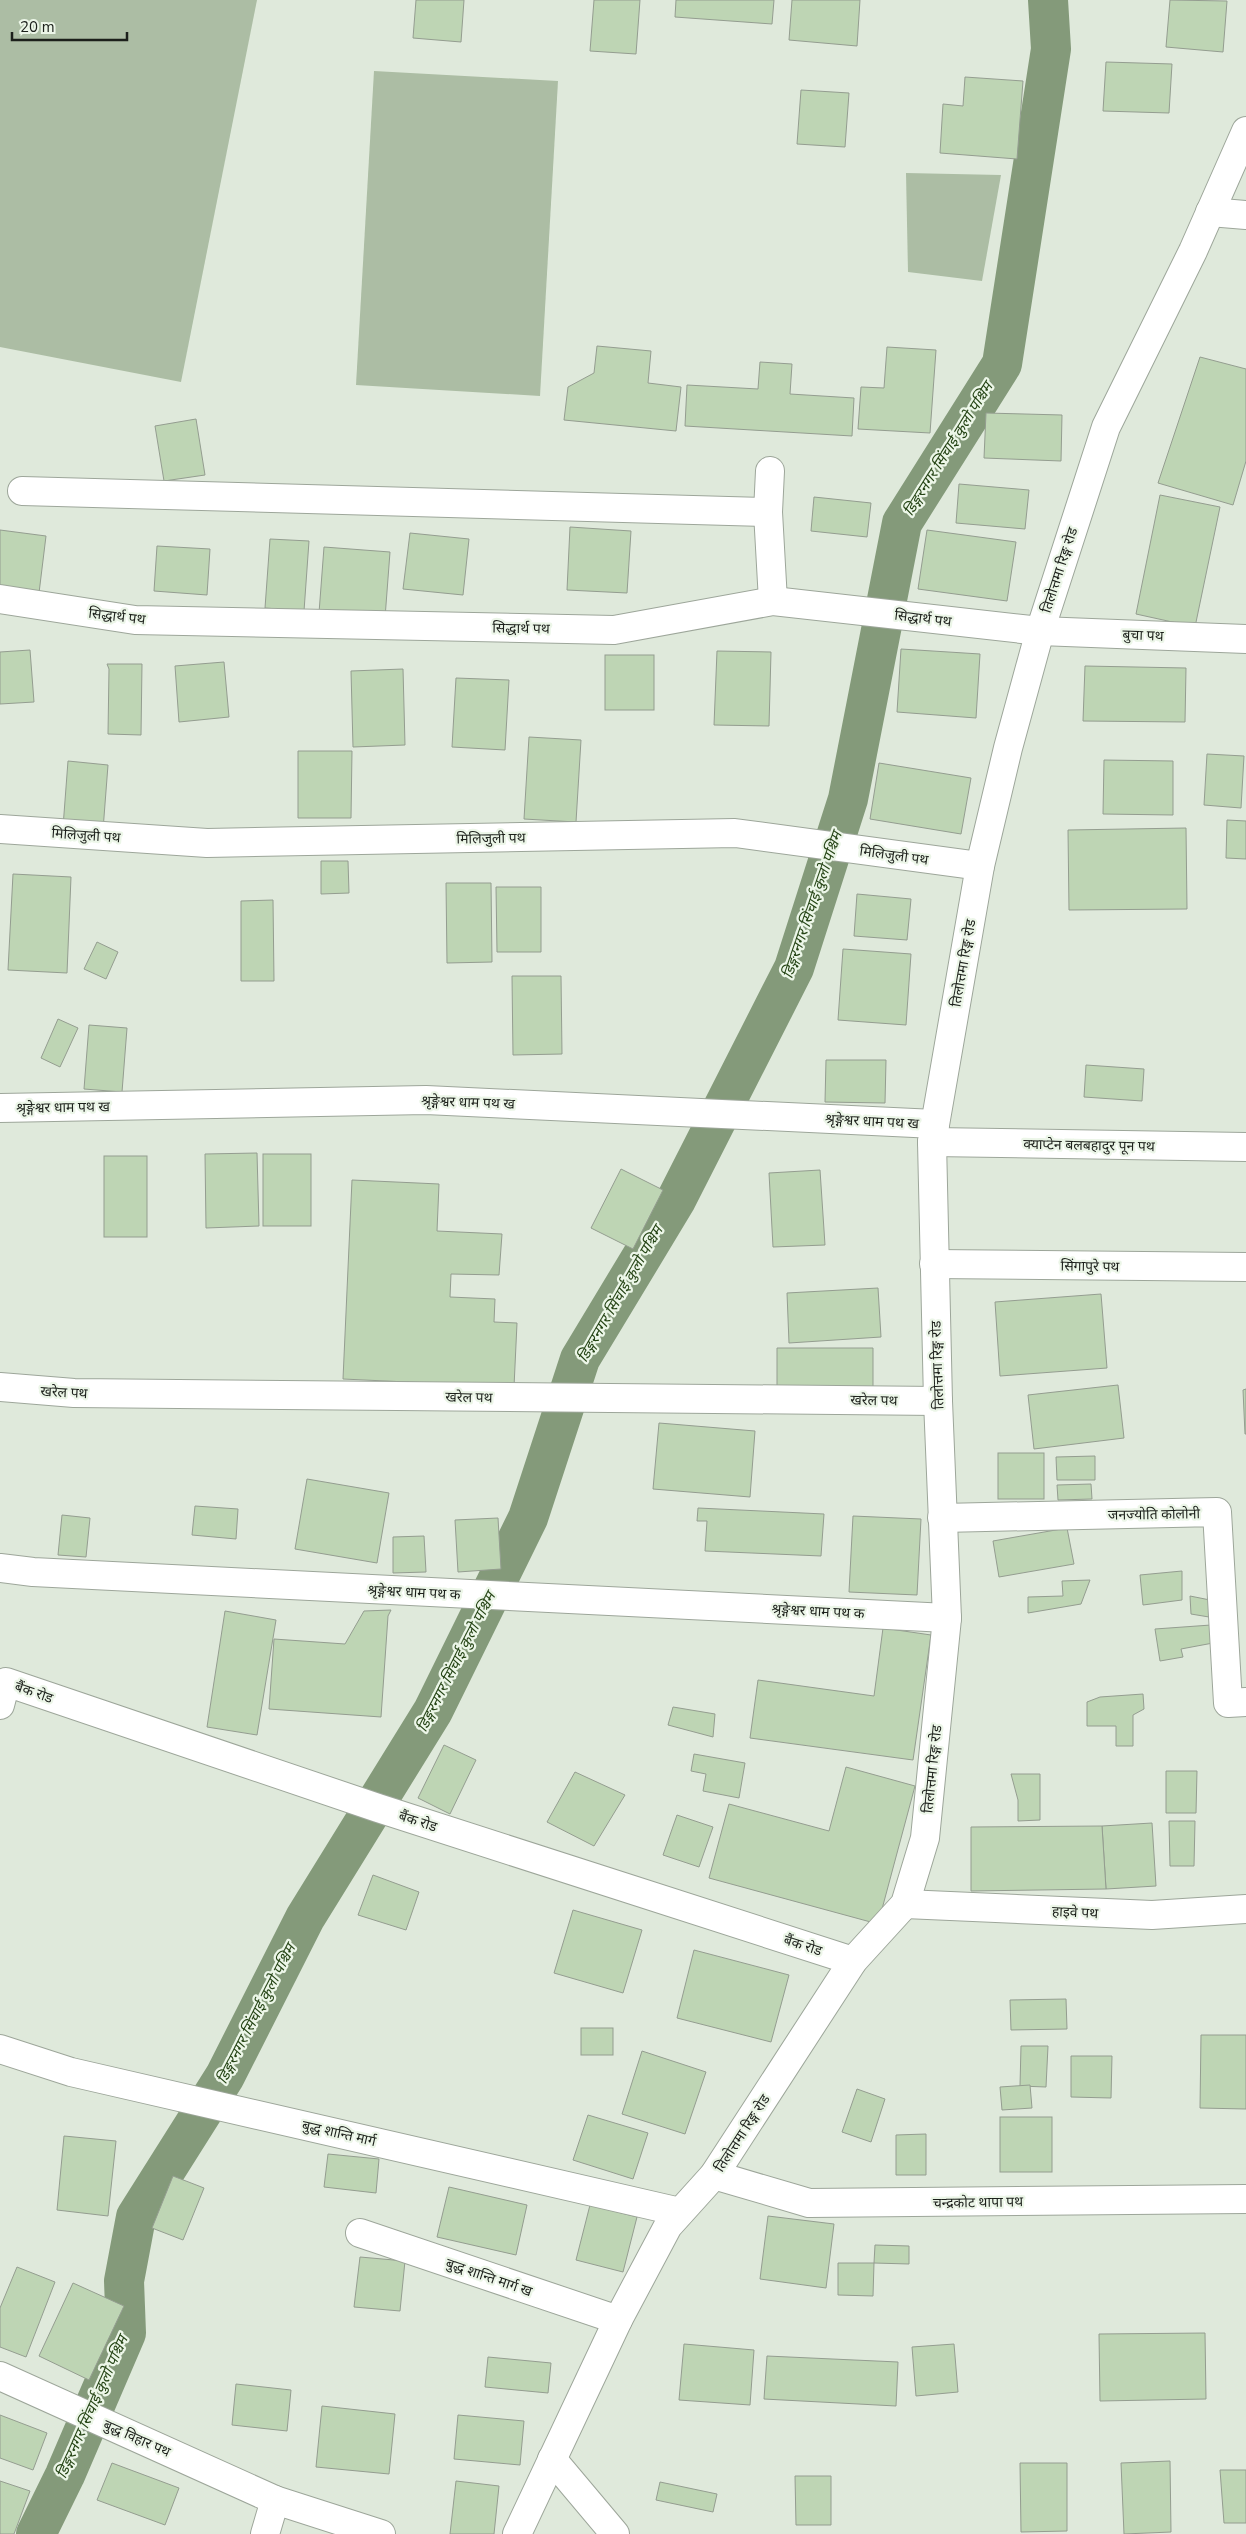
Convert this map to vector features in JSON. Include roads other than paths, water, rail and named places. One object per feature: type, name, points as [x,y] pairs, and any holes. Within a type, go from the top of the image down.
[{"type":"street","name":"तिलोत्तमा रिङ्ग रोड","points":[[517,2534],[618,2320],[668,2226],[714,2175],[853,1961],[905,1904],[925,1838],[948,1618],[938,1401],[933,1133],[980,866],[1008,748],[1040,630],[1106,427],[1210,212],[1246,131]]},
{"type":"street","points":[[1210,212],[1246,215]]},
{"type":"street","points":[[770,472],[768,512],[773,601]]},
{"type":"street","points":[[22,491],[768,512]]},
{"type":"street","name":"सिद्धार्थ पथ","points":[[0,599],[135,620],[614,630],[773,601],[1040,630]]},
{"type":"street","name":"बुचा पथ","points":[[1040,630],[1246,639]]},
{"type":"street","name":"मिलिजुली पथ","points":[[0,829],[207,843],[735,833],[980,866]]},
{"type":"street","name":"श्रृङ्गेश्वर धाम पथ ख","points":[[0,1108],[426,1100],[705,1113],[933,1133]]},
{"type":"street","name":"क्याप्टेन बलबहादुर पून पथ","points":[[933,1133],[1246,1147]]},
{"type":"street","name":"सिंगापुरे पथ","points":[[934,1264],[1246,1267]]},
{"type":"street","name":"खरेल पथ","points":[[0,1387],[74,1393],[938,1401]]},
{"type":"street","name":"जनज्योति कोलोनी","points":[[942,1518],[1217,1512],[1228,1703],[1246,1702]]},
{"type":"street","name":"श्रृङ्गेश्वर धाम पथ क","points":[[0,1568],[33,1572],[948,1618]]},
{"type":"street","name":"बैंक रोड","points":[[0,1705],[6,1682],[369,1805],[853,1961]]},
{"type":"street","name":"हाइवे पथ","points":[[905,1904],[1152,1915],[1246,1909]]},
{"type":"street","name":"बुद्ध शान्ति मार्ग","points":[[0,2049],[71,2072],[680,2212]]},
{"type":"street","name":"चन्द्रकोट थापा पथ","points":[[714,2175],[809,2203],[1246,2199]]},
{"type":"street","name":"बुद्ध शान्ति मार्ग ख","points":[[360,2233],[618,2320]]},
{"type":"street","name":"बुद्ध विहार पथ","points":[[7,2379],[275,2500]]},
{"type":"street","points":[[552,2460],[615,2534]]},
{"type":"street","points":[[265,2534],[275,2500],[381,2534]]},
{"type":"waterway","name":"डिङ्गरनगर सिंचाई कुलो पश्चिम","points":[[36,2534],[65,2475],[126,2333],[124,2281],[136,2217],[225,2076],[305,1918],[433,1711],[528,1518],[580,1359],[676,1200],[794,968],[848,799],[902,523],[1002,364],[1051,49],[1048,0]]}]
